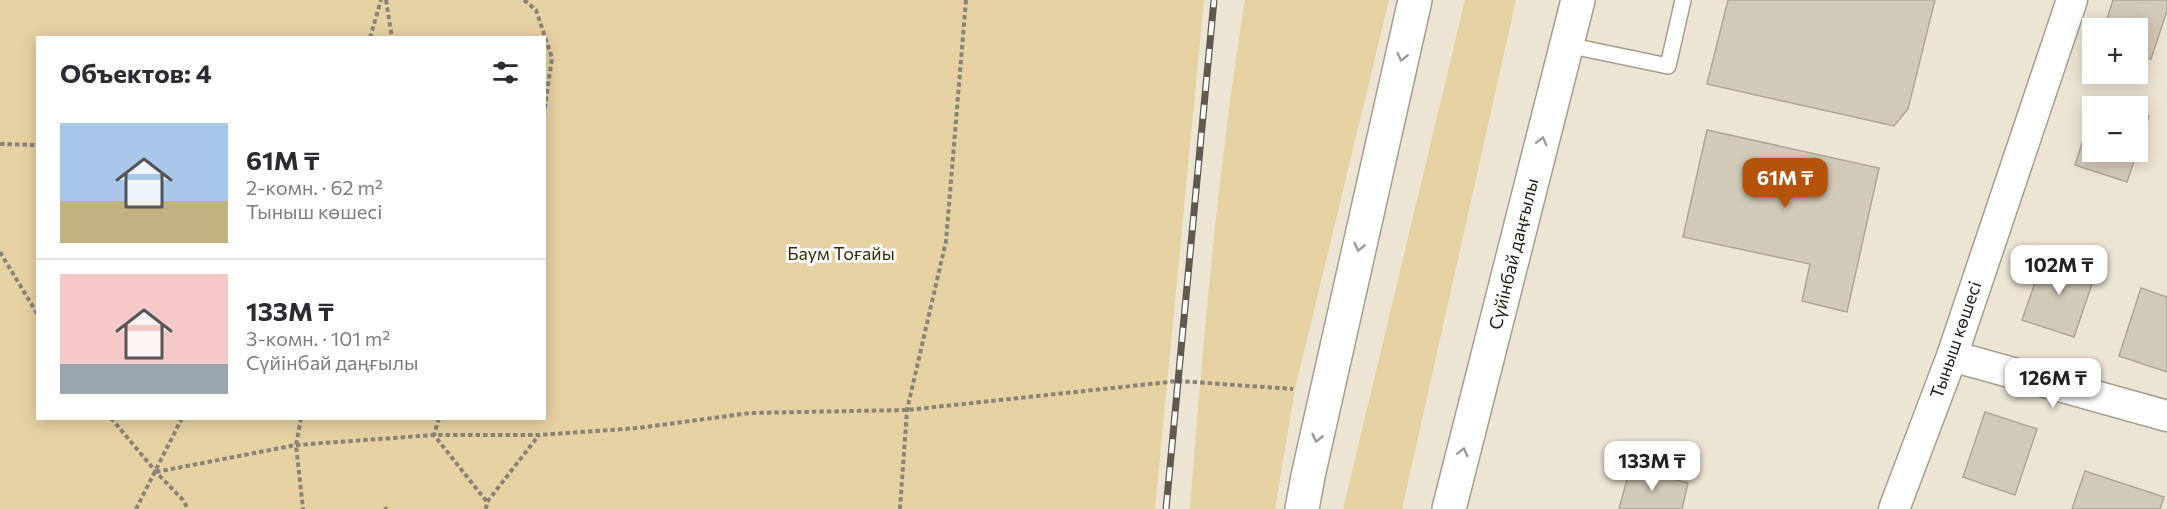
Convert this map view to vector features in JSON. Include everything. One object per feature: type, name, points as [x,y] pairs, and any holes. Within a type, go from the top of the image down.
[{"type":"main road","points":[[1302,509],[1415,0]]},
{"type":"main road","name":"Сүйінбай даңғылы","points":[[1449,509],[1578,0]]},
{"type":"street","name":"Тыныш көшесі","points":[[1894,509],[1952,356],[2072,0]]},
{"type":"street","points":[[1952,356],[2167,416]]},
{"type":"lane","points":[[1567,45],[1668,66],[1683,0]]},
{"type":"path","points":[[371,36],[381,0]]},
{"type":"path","points":[[386,0],[392,36]]},
{"type":"path","points":[[524,0],[537,10],[545,36]]},
{"type":"path","points":[[900,509],[907,410],[946,241],[966,0]]},
{"type":"path","points":[[546,39],[552,58],[546,100]]},
{"type":"path","points":[[0,144],[36,145]]},
{"type":"path","points":[[0,252],[36,312]]},
{"type":"path","points":[[156,472],[296,445],[434,435],[539,435],[638,428],[750,413],[907,410],[1178,381],[1327,390]]},
{"type":"path","points":[[113,420],[183,500],[188,509]]},
{"type":"path","points":[[136,509],[181,420]]},
{"type":"path","points":[[301,420],[296,445],[303,509]]},
{"type":"path","points":[[434,435],[438,420]]},
{"type":"path","points":[[434,435],[487,502]]},
{"type":"path","points":[[486,509],[487,502],[539,435]]},
{"type":"green space","name":"Баум Тоғайы","points":[[0,0],[1204,0],[1155,509],[0,509]]},
{"type":"green space","points":[[1245,0],[1389,0],[1295,389],[1275,509],[1190,509],[1212,254]]},
{"type":"green space","points":[[1465,0],[1516,0],[1402,509],[1343,509]]},
{"type":"building","points":[[1728,0],[1935,0],[1908,109],[1894,126],[1707,84]]},
{"type":"building","points":[[2113,0],[2167,0],[2167,11],[2151,59],[2148,58],[2148,18],[2107,18]]},
{"type":"building","points":[[1707,130],[1879,168],[1847,312],[1802,301],[1810,264],[1683,237]]},
{"type":"building","points":[[2082,143],[2082,162],[2134,162],[2127,182],[2075,165]]},
{"type":"building","points":[[2045,254],[2096,272],[2074,337],[2022,320]]},
{"type":"building","points":[[2141,288],[2167,297],[2167,372],[2119,356]]},
{"type":"building","points":[[1985,412],[2037,429],[2015,495],[1963,477]]},
{"type":"building","points":[[1630,468],[1688,483],[1682,509],[1619,509]]},
{"type":"building","points":[[2085,471],[2164,497],[2160,509],[2072,509]]},
{"type":"railway","points":[[1166,509],[1214,0]]}]
